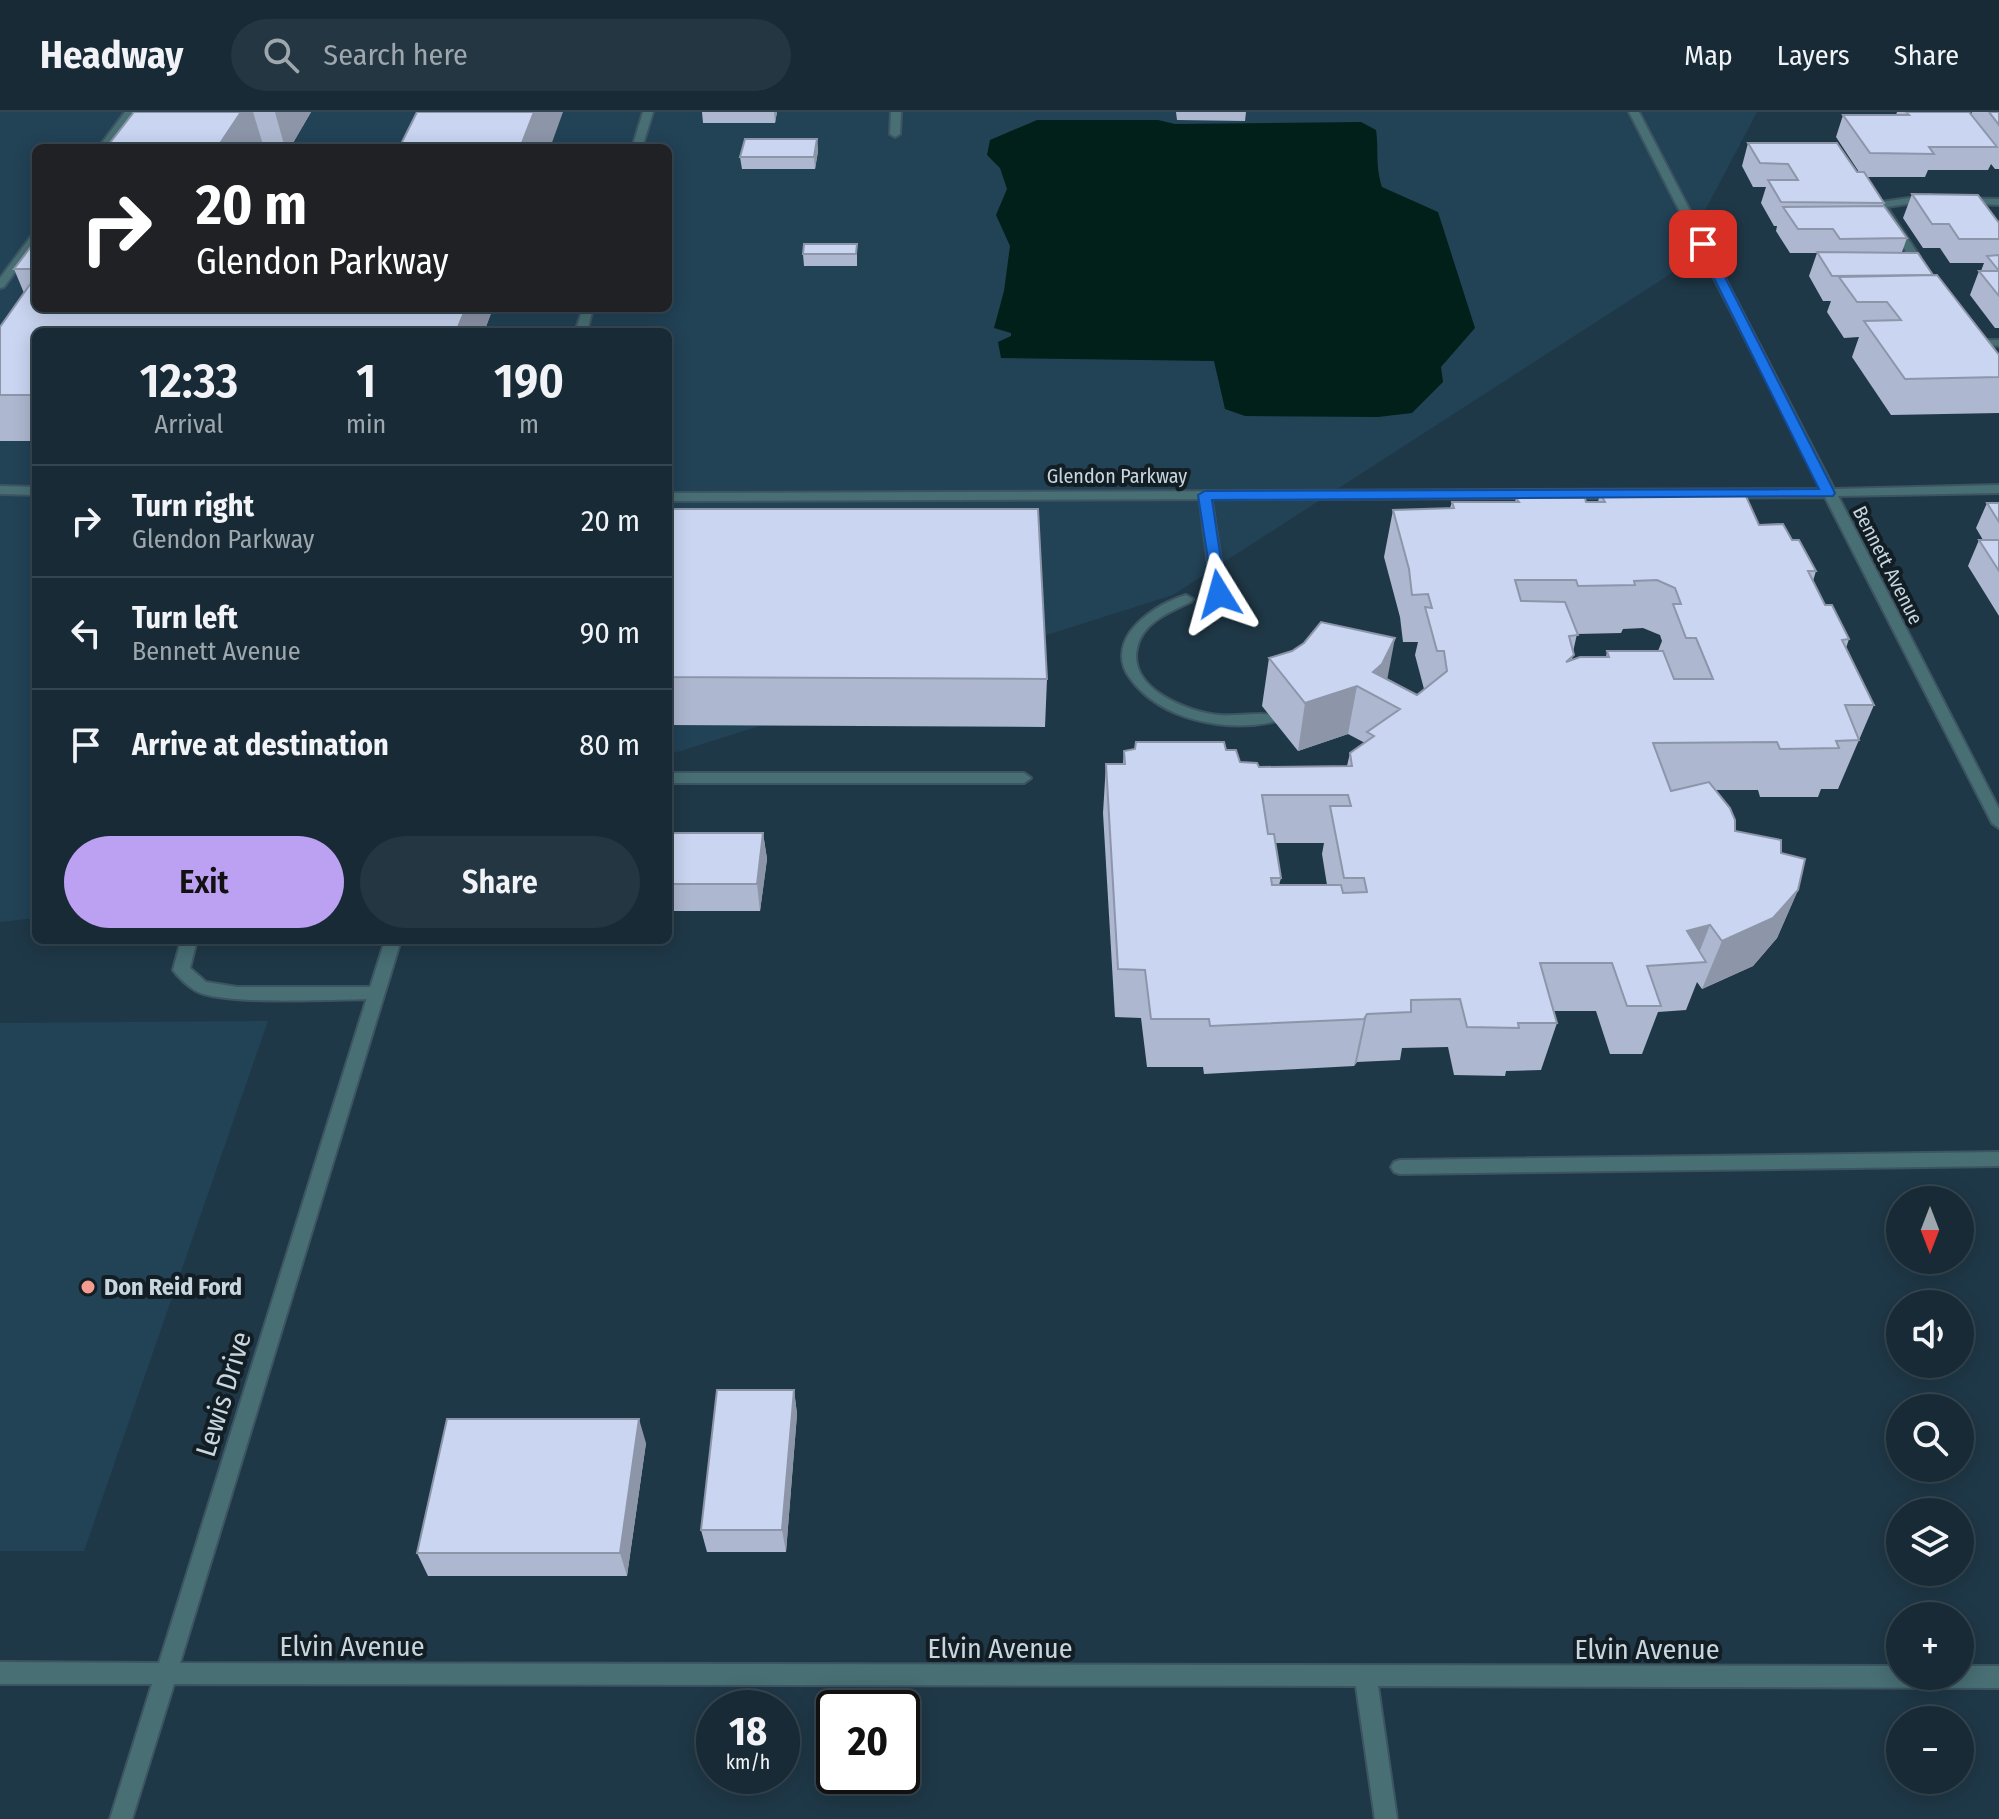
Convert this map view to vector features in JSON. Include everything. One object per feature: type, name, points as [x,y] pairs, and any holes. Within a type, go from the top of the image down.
[{"type":"street","points":[[106,144],[130,112]]},
{"type":"street","points":[[638,144],[648,112]]},
{"type":"street","points":[[895,134],[896,112]]},
{"type":"street","name":"Bennett Avenue","points":[[1634,112],[1999,823]]},
{"type":"street","points":[[1915,257],[1881,205],[1931,198],[1999,202]]},
{"type":"street","points":[[0,285],[32,242]]},
{"type":"street","points":[[1980,342],[1999,343]]},
{"type":"street","name":"Glendon Parkway","points":[[672,497],[1828,493],[1999,489]]},
{"type":"street","points":[[0,490],[32,491]]},
{"type":"street","points":[[1205,495],[1219,594]]},
{"type":"street","points":[[1186,599],[1159,609],[1140,623],[1129,641],[1129,662],[1139,682],[1160,700],[1188,713],[1221,720],[1272,718]]},
{"type":"street","points":[[672,778],[1024,778]]},
{"type":"street","points":[[188,944],[181,970],[202,987],[237,993],[376,993]]},
{"type":"street","name":"Lewis Drive","points":[[121,1819],[392,944]]},
{"type":"street","points":[[1400,1167],[1999,1159]]},
{"type":"street","name":"Elvin Avenue","points":[[0,1673],[1999,1677]]},
{"type":"street","points":[[1366,1677],[1386,1819]]},
{"type":"shaded area","points":[[0,112],[1757,112],[1672,273],[1173,595],[672,754],[672,328],[32,328],[32,918],[0,922]]},
{"type":"shaded area","points":[[1037,120],[1158,120],[1175,124],[1361,122],[1376,130],[1382,187],[1438,212],[1475,328],[1441,367],[1443,382],[1412,413],[1378,417],[1245,416],[1225,409],[1214,361],[1001,358],[998,342],[1011,336],[1011,333],[994,328],[1004,291],[1010,246],[996,215],[1007,189],[1000,168],[987,155],[990,140]]},
{"type":"shaded area","name":"Don Reid Ford","points":[[268,1021],[84,1551],[0,1551],[0,1023]]},
{"type":"building","points":[[134,112],[241,112],[220,144],[109,144]]},
{"type":"building","points":[[417,112],[534,112],[522,144],[401,144]]},
{"type":"building","points":[[1906,112],[1969,112],[1997,147],[1929,147],[1934,154],[1870,153],[1843,115],[1909,115]]},
{"type":"building","points":[[1989,112],[1999,112],[1999,125]]},
{"type":"building","points":[[745,139],[817,139],[814,157],[740,157]]},
{"type":"building","points":[[1748,143],[1837,143],[1857,172],[1864,172],[1884,203],[1781,202],[1768,180],[1798,180],[1788,164],[1760,163]]},
{"type":"building","points":[[1912,194],[1978,195],[1999,223],[1999,239],[1959,239],[1949,224],[1932,224]]},
{"type":"building","points":[[1884,206],[1907,238],[1840,239],[1833,229],[1798,229],[1783,207]]},
{"type":"building","points":[[804,244],[857,244],[856,254],[803,254]]},
{"type":"building","points":[[32,245],[32,269],[14,269]]},
{"type":"building","points":[[1817,252],[1918,253],[1933,275],[1832,276]]},
{"type":"building","points":[[1999,255],[1999,271],[1987,256]]},
{"type":"building","points":[[1979,271],[1999,271],[1999,296]]},
{"type":"building","points":[[1937,275],[1999,355],[1999,377],[1905,379],[1864,321],[1901,320],[1887,302],[1857,302],[1839,277]]},
{"type":"building","points":[[31,283],[32,312],[464,312],[458,328],[32,328],[32,395],[0,395],[0,327]]},
{"type":"building","points":[[1600,493],[1745,494],[1759,525],[1783,524],[1792,540],[1799,540],[1816,571],[1808,571],[1825,605],[1832,605],[1849,639],[1842,640],[1874,705],[1845,705],[1859,740],[1836,741],[1839,748],[1780,749],[1777,742],[1653,743],[1671,791],[1709,782],[1730,808],[1735,831],[1781,840],[1781,853],[1805,859],[1798,890],[1773,918],[1722,941],[1710,925],[1687,931],[1706,962],[1647,966],[1661,1006],[1627,1006],[1612,963],[1540,963],[1557,1023],[1518,1023],[1519,1028],[1467,1027],[1460,999],[1411,1000],[1411,1012],[1367,1014],[1364,1019],[1210,1026],[1209,1019],[1151,1019],[1145,970],[1118,969],[1106,764],[1125,764],[1124,751],[1135,749],[1136,742],[1224,742],[1226,750],[1236,750],[1240,762],[1257,763],[1259,767],[1352,766],[1350,753],[1374,736],[1367,732],[1400,709],[1357,686],[1305,703],[1269,658],[1292,651],[1304,643],[1321,622],[1395,638],[1382,664],[1373,672],[1417,695],[1447,671],[1444,651],[1437,651],[1425,607],[1432,608],[1428,594],[1412,595],[1409,569],[1393,510],[1454,508],[1452,502],[1519,502],[1516,498],[1585,498],[1586,502],[1605,502]],"holes":[[[1515,580],[1576,580],[1578,586],[1635,585],[1634,581],[1657,580],[1675,588],[1681,604],[1673,604],[1686,638],[1696,638],[1713,679],[1674,679],[1663,651],[1607,651],[1609,657],[1580,657],[1566,662],[1574,655],[1569,636],[1578,635],[1565,602],[1521,601]],[[1262,795],[1348,795],[1351,806],[1330,806],[1344,878],[1364,878],[1367,892],[1343,893],[1341,885],[1272,885],[1271,878],[1281,878],[1274,834],[1268,834]]]},
{"type":"building","points":[[1987,503],[1999,503],[1999,522]]},
{"type":"building","points":[[672,508],[1038,509],[1047,679],[672,677]]},
{"type":"building","points":[[1979,540],[1999,540],[1999,571]]},
{"type":"building","points":[[672,833],[763,833],[757,884],[672,884]]},
{"type":"building","points":[[717,1390],[794,1390],[782,1530],[701,1530]]},
{"type":"building","points":[[447,1419],[639,1419],[620,1553],[417,1553]]},
{"type":"place","name":"Don Reid Ford","points":[[88,1287]]},
{"type":"route","points":[[1219,594],[1205,495],[1828,493],[1703,244]]}]
